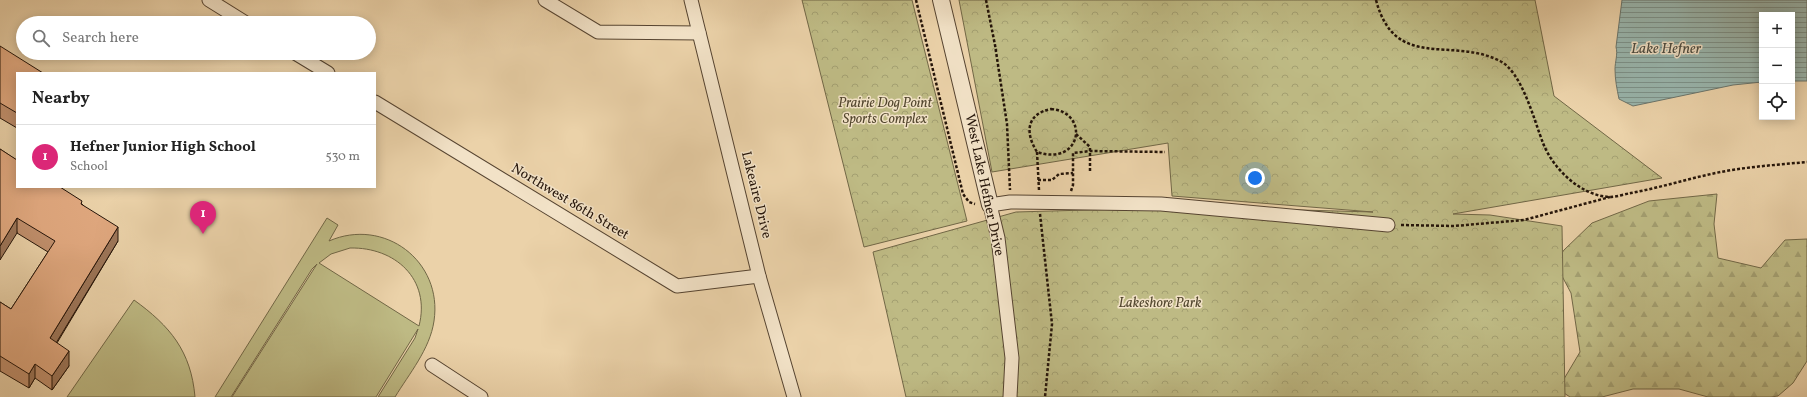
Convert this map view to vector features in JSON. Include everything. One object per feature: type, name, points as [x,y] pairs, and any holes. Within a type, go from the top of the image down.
[{"type":"street","points":[[209,0],[235,16]]},
{"type":"street","points":[[545,0],[598,32],[699,33]]},
{"type":"street","name":"Lakeaire Drive","points":[[691,0],[759,276],[794,397]]},
{"type":"street","name":"West Lake Hefner Drive","points":[[941,0],[998,238],[1012,358],[1010,397]]},
{"type":"street","points":[[307,60],[326,72]]},
{"type":"street","name":"Northwest 86th Street","points":[[376,103],[677,286],[759,276]]},
{"type":"street","points":[[990,204],[1010,202],[1161,204],[1388,225]]},
{"type":"street","points":[[432,365],[481,397]]},
{"type":"path","points":[[916,0],[963,194],[969,202],[990,204]]},
{"type":"path","points":[[986,0],[995,45],[1007,124],[1010,202]]},
{"type":"path","points":[[1376,0],[1385,24],[1392,33],[1407,45],[1467,52],[1494,58],[1504,63],[1512,70],[1522,90],[1546,150],[1557,167],[1571,180],[1589,192],[1610,197]]},
{"type":"path","points":[[1037,152],[1052,155],[1065,152],[1074,141],[1076,134],[1075,126],[1072,119],[1066,113],[1059,109],[1043,110],[1031,121],[1029,129],[1030,137],[1037,152],[1039,203],[1052,324],[1045,397]]},
{"type":"path","points":[[1076,134],[1090,147],[1090,173]]},
{"type":"path","points":[[1068,193],[1072,191],[1073,185],[1073,153],[1090,151],[1165,152]]},
{"type":"path","points":[[1388,225],[1454,226],[1524,220],[1610,197],[1712,174],[1772,165],[1807,162]]},
{"type":"path","points":[[1038,180],[1052,180],[1059,174],[1073,173]]},
{"type":"green space","name":"Prairie Dog Point Sports Complex","points":[[802,0],[912,0],[967,221],[864,247]]},
{"type":"green space","name":"Lakeshore Park","points":[[959,0],[1535,0],[1554,96],[1662,178],[1453,214],[1490,215],[1562,226],[1565,397],[906,397],[873,252],[1016,212],[1193,207],[1373,212],[1172,196],[1168,143],[992,172]]},
{"type":"green space","points":[[1717,194],[1714,224],[1718,258],[1761,268],[1785,240],[1807,239],[1807,361],[1793,383],[1778,396],[1771,397],[1708,397],[1679,389],[1633,389],[1602,397],[1570,397],[1558,389],[1580,352],[1571,293],[1555,263],[1564,250],[1592,223],[1649,201]]},
{"type":"green space","points":[[327,218],[338,225],[329,241],[350,235],[370,235],[389,240],[406,250],[419,263],[429,280],[434,299],[434,321],[432,331],[424,351],[395,397],[378,397],[415,338],[418,329],[376,397],[232,397],[317,264],[312,269],[231,397],[215,397]],"holes":[[[350,248],[366,249],[381,253],[395,260],[406,269],[414,280],[420,294],[421,309],[419,326],[319,263],[331,254]]]},
{"type":"green space","points":[[134,300],[158,320],[176,341],[189,366],[195,397],[67,397]]},
{"type":"water","name":"Lake Hefner","points":[[1622,0],[1807,0],[1807,81],[1795,81],[1795,12],[1759,12],[1759,82],[1733,85],[1633,106],[1619,99],[1615,77],[1616,47]]},
{"type":"building","points":[[0,46],[16,56],[16,60],[22,60],[41,72],[16,72],[16,112],[0,103]]},
{"type":"building","points":[[0,149],[16,159],[16,188],[62,188],[82,201],[81,204],[118,227],[50,338],[69,351],[52,376],[35,364],[29,374],[0,356],[0,302],[11,309],[55,241],[17,218],[0,246]]},
{"type":"place","name":"Hefner Junior High School","points":[[203,234]]}]
